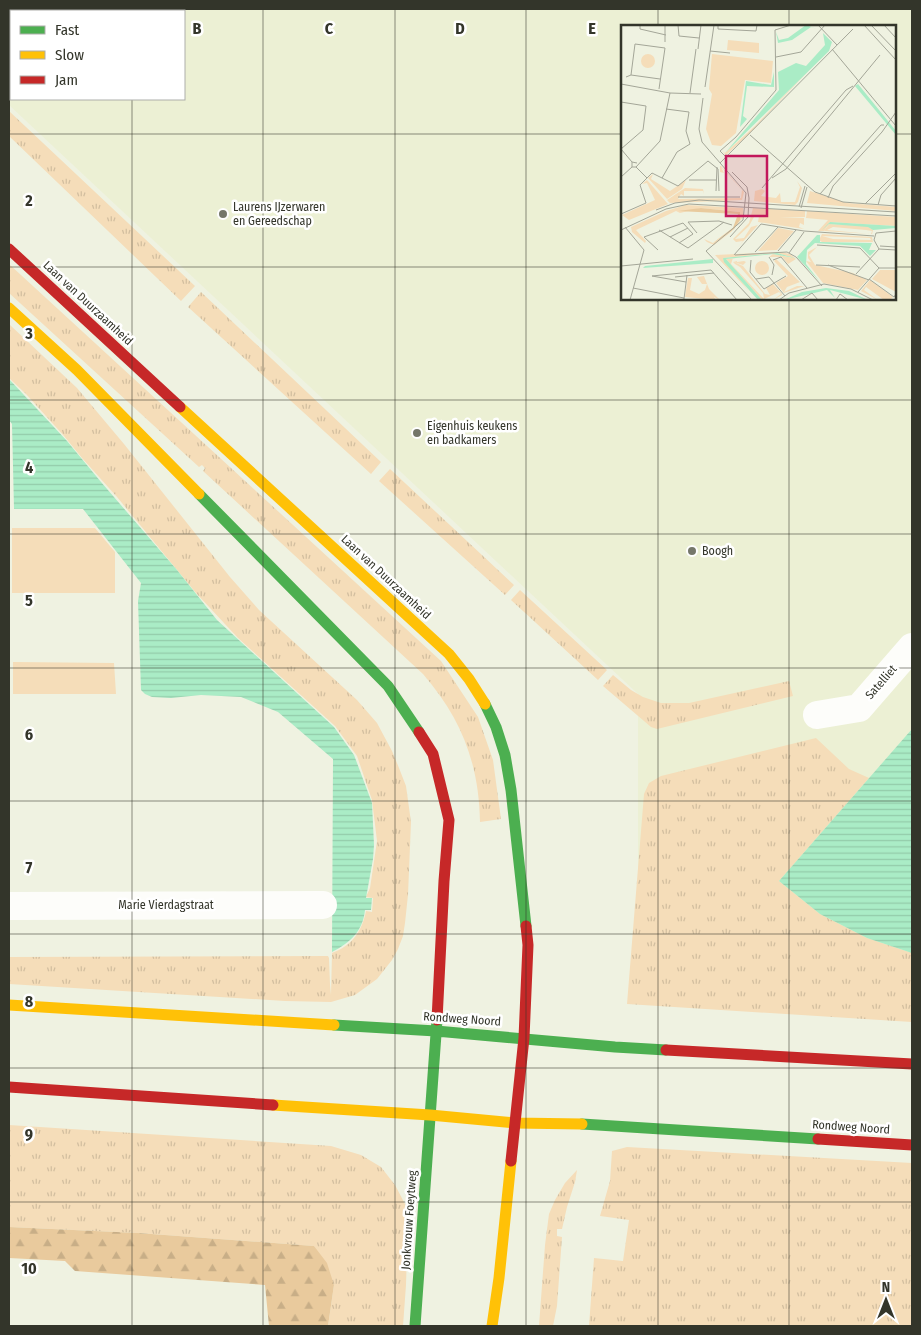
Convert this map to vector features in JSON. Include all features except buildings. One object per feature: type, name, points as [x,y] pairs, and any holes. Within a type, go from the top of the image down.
[{"type":"street","name":"Laan van Duurzaamheid","points":[[9,249],[442,647],[477,690],[500,740],[506,762],[511,790],[528,945],[524,1038],[514,1123]]},
{"type":"street","points":[[9,308],[77,370],[388,686],[433,754],[449,820],[436,1031]]},
{"type":"street","name":"Satelliet","points":[[817,715],[859,708],[912,647]]},
{"type":"street","name":"Marie Vierdagstraat","points":[[9,906],[323,905]]},
{"type":"street","name":"Rondweg Noord","points":[[9,1005],[436,1031],[615,1047],[912,1064]]},
{"type":"street","name":"Jonkvrouw Foeytweg","points":[[415,1326],[436,1031]]},
{"type":"street","name":"Rondweg Noord","points":[[9,1087],[430,1115],[514,1123],[592,1124],[912,1145]]},
{"type":"street","points":[[492,1326],[499,1278],[514,1123]]},
{"type":"shaded area","points":[[912,9],[912,1015],[638,989],[638,694],[9,105],[9,17],[10,100],[185,100],[185,10],[18,10]]},
{"type":"shaded area","points":[[9,379],[67,441],[217,620],[334,727],[354,755],[372,803],[374,845],[366,898],[372,898],[371,910],[365,910],[362,924],[354,936],[339,948],[332,952],[333,759],[278,712],[241,697],[201,695],[171,698],[152,697],[141,690],[138,601],[141,583],[83,509],[14,509],[12,424],[9,420]]},
{"type":"shaded area","points":[[912,729],[912,953],[867,938],[820,914],[779,881]]},
{"type":"green space","points":[[9,111],[195,286],[181,301],[9,136]]},
{"type":"green space","points":[[9,264],[441,661],[478,717],[493,760],[501,819],[480,822],[476,780],[465,742],[448,707],[423,674],[203,471],[205,468],[202,465],[199,467],[9,293]]},
{"type":"green space","points":[[201,292],[381,462],[371,474],[188,307]]},
{"type":"green space","points":[[9,324],[77,388],[230,577],[259,610],[357,700],[377,723],[392,751],[406,786],[411,822],[405,923],[403,936],[392,960],[377,979],[355,995],[331,1002],[285,1001],[9,984],[9,957],[328,956],[331,995],[332,953],[345,946],[355,937],[362,925],[366,911],[372,912],[373,898],[366,897],[370,888],[377,841],[372,800],[357,756],[335,726],[238,638],[196,593],[64,436],[9,378]]},
{"type":"green space","points":[[390,469],[514,585],[505,595],[379,481]]},
{"type":"green space","points":[[12,528],[95,528],[115,552],[115,593],[12,593]]},
{"type":"green space","points":[[520,590],[607,670],[598,680],[511,600]]},
{"type":"green space","points":[[13,662],[114,663],[116,694],[13,694]]},
{"type":"green space","points":[[613,675],[643,697],[661,703],[689,703],[789,681],[793,696],[657,729],[651,727],[603,686]]},
{"type":"green space","points":[[816,738],[849,769],[869,778],[779,881],[820,914],[867,938],[912,953],[912,1022],[627,1004],[644,794],[649,783],[661,776]]},
{"type":"green space","points":[[9,1125],[331,1146],[361,1155],[381,1167],[395,1185],[405,1204],[408,1222],[403,1326],[328,1326],[334,1285],[314,1246],[138,1233],[9,1227]]},
{"type":"green space","points":[[627,1147],[912,1163],[912,1326],[589,1326],[594,1258],[623,1261],[629,1220],[600,1216],[610,1181],[612,1151]]},
{"type":"green space","points":[[577,1170],[562,1229],[557,1229],[557,1236],[562,1237],[557,1306],[553,1326],[539,1326],[549,1214],[565,1183]]},
{"type":"green space","points":[[9,1227],[138,1233],[314,1246],[327,1263],[334,1285],[328,1326],[269,1326],[265,1285],[75,1271],[65,1261],[9,1258]]},
{"type":"traffic: fast","points":[[199,494],[388,686],[419,732]]},
{"type":"traffic: fast","points":[[485,704],[496,727],[505,755],[511,790],[526,926]]},
{"type":"traffic: fast","points":[[415,1326],[437,1020]]},
{"type":"traffic: fast","points":[[334,1025],[436,1031],[666,1050]]},
{"type":"traffic: fast","points":[[582,1124],[818,1139]]},
{"type":"traffic: slow","points":[[9,308],[77,370],[199,494]]},
{"type":"traffic: slow","points":[[180,407],[449,654],[469,679],[485,704]]},
{"type":"traffic: slow","points":[[9,1005],[334,1025]]},
{"type":"traffic: slow","points":[[273,1105],[430,1115],[515,1123],[582,1124]]},
{"type":"traffic: slow","points":[[492,1326],[511,1161]]},
{"type":"traffic: jam","points":[[9,249],[180,407]]},
{"type":"traffic: jam","points":[[419,732],[433,754],[449,820],[437,1020]]},
{"type":"traffic: jam","points":[[511,1161],[524,1038],[528,945],[526,926]]},
{"type":"traffic: jam","points":[[666,1050],[912,1064]]},
{"type":"traffic: jam","points":[[9,1087],[273,1105]]},
{"type":"traffic: jam","points":[[818,1139],[912,1145]]},
{"type":"place","name":"Laurens IJzerwaren en Gereedschap","points":[[223,214]]},
{"type":"place","name":"Eigenhuis keukens en badkamers","points":[[417,433]]},
{"type":"place","name":"Boogh","points":[[692,551]]}]
